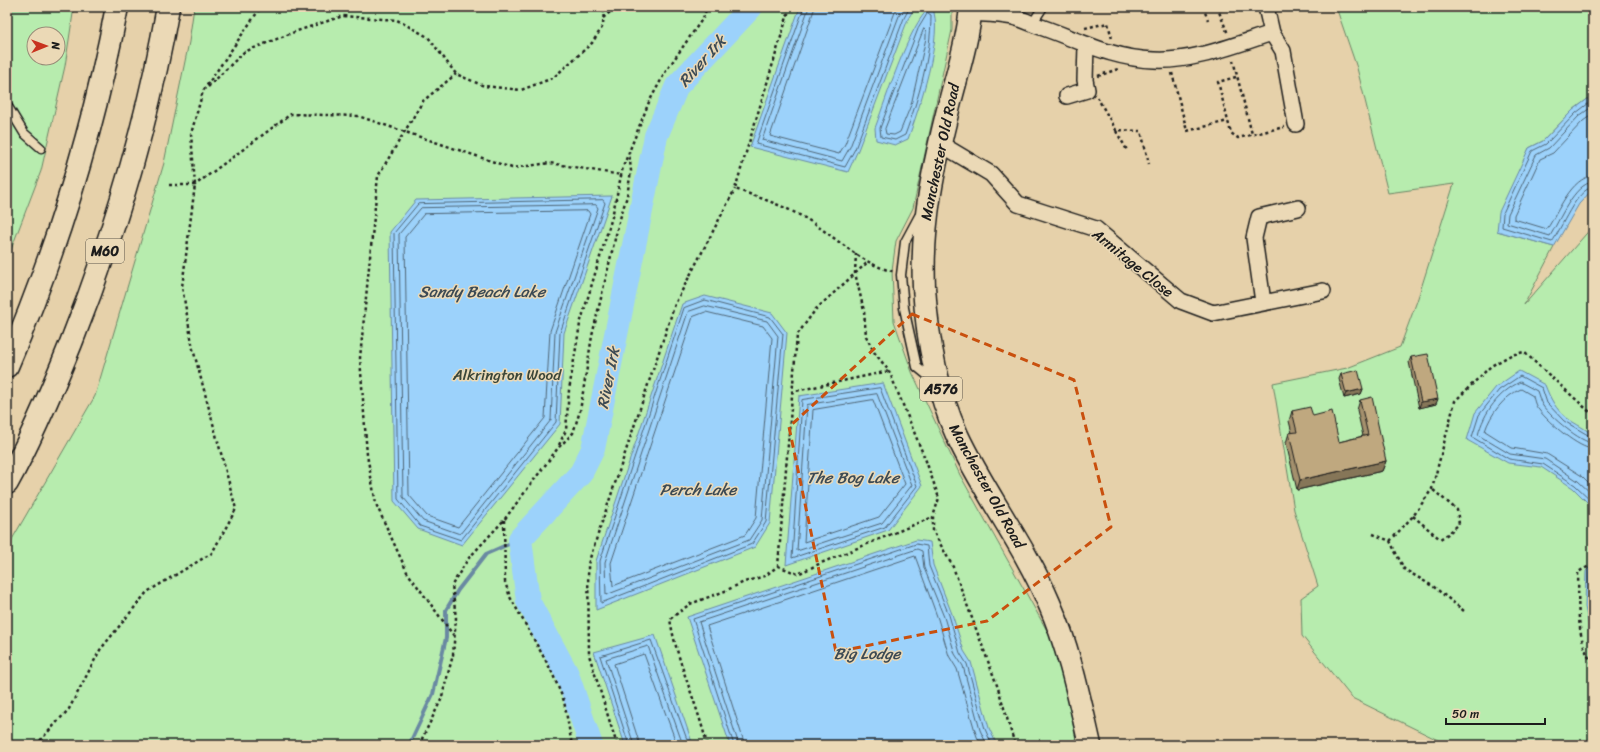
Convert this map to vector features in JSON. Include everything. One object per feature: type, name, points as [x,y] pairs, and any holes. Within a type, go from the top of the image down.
[{"type":"main road","points":[[7,366],[47,268],[68,203],[89,131],[117,7]]},
{"type":"main road","name":"M60","points":[[7,483],[58,374],[87,302],[115,223],[143,124],[168,7]]},
{"type":"main road","name":"Manchester Old Road","points":[[970,10],[964,46],[928,197],[924,230],[924,287],[928,333],[940,386],[957,435],[977,474],[1028,561],[1049,601],[1072,668],[1090,745]]},
{"type":"street","points":[[1266,7],[1272,33],[1283,50],[1296,124]]},
{"type":"street","points":[[970,10],[1013,17],[1063,34],[1110,54],[1155,60],[1233,51],[1272,33]]},
{"type":"street","points":[[1067,96],[1087,90],[1085,80],[1086,45]]},
{"type":"street","name":"Armitage Close","points":[[940,143],[991,174],[1018,204],[1096,229],[1181,301],[1213,313],[1324,291]]},
{"type":"street","points":[[1263,302],[1254,238],[1260,217],[1298,208]]},
{"type":"lane","points":[[1032,24],[1042,7]]},
{"type":"lane","points":[[7,105],[24,133],[41,148]]},
{"type":"lane","points":[[928,197],[905,242],[902,271],[904,308],[917,367],[940,386]]},
{"type":"path","points":[[36,745],[69,709],[100,650],[147,592],[212,553],[236,509],[193,350],[182,287],[195,185],[191,134],[203,91],[261,7]]},
{"type":"path","points":[[203,91],[244,52],[297,31],[343,16],[397,20],[428,38],[456,74],[484,86],[520,90],[553,78],[592,43],[603,26],[604,7]]},
{"type":"path","points":[[603,18],[616,7]]},
{"type":"path","points":[[558,448],[566,430],[569,390],[580,324],[612,217],[621,175],[629,151],[649,102],[666,71],[703,18],[707,7]]},
{"type":"path","points":[[617,745],[589,655],[588,564],[675,304],[735,189],[790,7]]},
{"type":"path","points":[[1203,7],[1208,20]]},
{"type":"path","points":[[1217,7],[1233,51],[1233,63],[1236,77],[1252,134]]},
{"type":"path","points":[[1080,30],[1108,24],[1112,41]]},
{"type":"path","points":[[1170,67],[1187,131],[1228,121]]},
{"type":"path","points":[[1091,79],[1120,69]]},
{"type":"path","points":[[454,636],[408,572],[376,504],[367,455],[360,358],[378,176],[423,101],[456,74]]},
{"type":"path","points":[[1236,77],[1218,82],[1231,133],[1238,138],[1296,124]]},
{"type":"path","points":[[1094,90],[1127,150]]},
{"type":"path","points":[[169,185],[195,185],[291,114],[358,116],[512,168],[550,163],[621,175]]},
{"type":"path","points":[[1116,130],[1141,131],[1149,164]]},
{"type":"path","points":[[419,745],[441,700],[453,656],[455,610],[452,585],[468,560],[504,520],[558,448],[573,433],[580,411],[592,336],[632,171],[629,151]]},
{"type":"path","points":[[735,189],[774,203],[804,217],[856,253],[886,270],[902,271]]},
{"type":"path","points":[[856,253],[854,274],[860,292],[866,336],[874,352],[889,371],[926,461],[939,498],[933,517],[933,532],[953,567],[998,688],[1015,745]]},
{"type":"path","points":[[707,745],[702,723],[674,644],[670,619],[690,604],[744,582],[765,576],[778,566],[791,392],[797,335],[816,309],[869,261]]},
{"type":"path","points":[[1390,541],[1413,516],[1432,489],[1455,401],[1492,366],[1511,355],[1524,352],[1593,415]]},
{"type":"path","points":[[791,392],[889,371]]},
{"type":"path","points":[[1413,516],[1440,539],[1459,524],[1457,510],[1432,489]]},
{"type":"path","points":[[778,566],[798,574],[820,563],[933,517]]},
{"type":"path","points":[[504,520],[505,582],[510,597],[550,670],[564,701],[572,745]]},
{"type":"path","points":[[1372,534],[1390,541],[1404,569],[1434,587],[1464,611]]},
{"type":"path","points":[[1593,564],[1578,572],[1580,624],[1586,655],[1593,664]]},
{"type":"highlighted area","points":[[912,314],[1074,380],[1111,527],[987,621],[836,652],[789,427]]},
{"type":"green space","points":[[7,7],[74,7],[66,59],[66,26],[26,26],[26,66],[65,66],[41,171],[7,260]]},
{"type":"green space","name":"Alkrington Wood","points":[[194,7],[952,7],[952,30],[913,208],[896,241],[892,270],[894,321],[912,372],[960,475],[1059,652],[1077,745],[7,745],[7,548],[95,396],[164,163],[189,42]]},
{"type":"green space","points":[[1336,7],[1593,7],[1593,95],[1573,110],[1543,141],[1529,148],[1497,231],[1554,247],[1524,305],[1593,226],[1593,745],[1448,745],[1352,698],[1302,636],[1301,598],[1318,586],[1294,510],[1273,383],[1347,368],[1400,347],[1417,301],[1454,184],[1388,193],[1357,68]]},
{"type":"water","points":[[800,7],[915,7],[908,19],[858,150],[848,172],[750,147]]},
{"type":"water","points":[[932,7],[935,19],[933,53],[918,110],[908,139],[895,145],[876,140],[875,128],[899,62],[916,26],[924,14]]},
{"type":"water","points":[[1593,95],[1593,189],[1579,204],[1554,247],[1497,231],[1499,212],[1529,148],[1543,141],[1573,110]]},
{"type":"water","name":"Sandy Beach Lake","points":[[612,196],[564,333],[560,424],[462,545],[418,529],[394,501],[390,232],[416,200]]},
{"type":"water","name":"Perch Lake","points":[[705,296],[772,313],[787,333],[770,523],[755,547],[596,610],[596,561],[682,304]]},
{"type":"water","points":[[1519,371],[1545,385],[1551,399],[1560,411],[1567,418],[1593,436],[1593,508],[1573,488],[1541,467],[1508,463],[1467,440],[1475,413],[1496,387]]},
{"type":"water","name":"The Bog Lake","points":[[883,383],[922,486],[888,530],[786,565],[799,396]]},
{"type":"water","name":"Big Lodge","points":[[916,540],[930,542],[933,565],[952,614],[964,651],[971,662],[989,728],[997,745],[730,745],[687,617]]},
{"type":"water","points":[[1593,564],[1593,647],[1585,607],[1586,571]]},
{"type":"water","points":[[655,635],[693,745],[625,745],[594,652]]},
{"type":"building","points":[[1428,354],[1438,399],[1421,402],[1411,357]]},
{"type":"building","points":[[1358,370],[1363,389],[1346,393],[1341,374]]},
{"type":"building","points":[[1372,397],[1386,461],[1300,480],[1289,433],[1297,432],[1292,411],[1310,407],[1313,416],[1332,411],[1339,442],[1368,435],[1360,400]]},
{"type":"waterway","name":"River Irk","points":[[591,745],[567,674],[528,601],[520,539],[581,473],[593,449],[656,136],[677,86],[751,7]]},
{"type":"waterway","points":[[409,745],[433,694],[446,638],[446,610],[458,590],[486,554],[520,539]]}]
